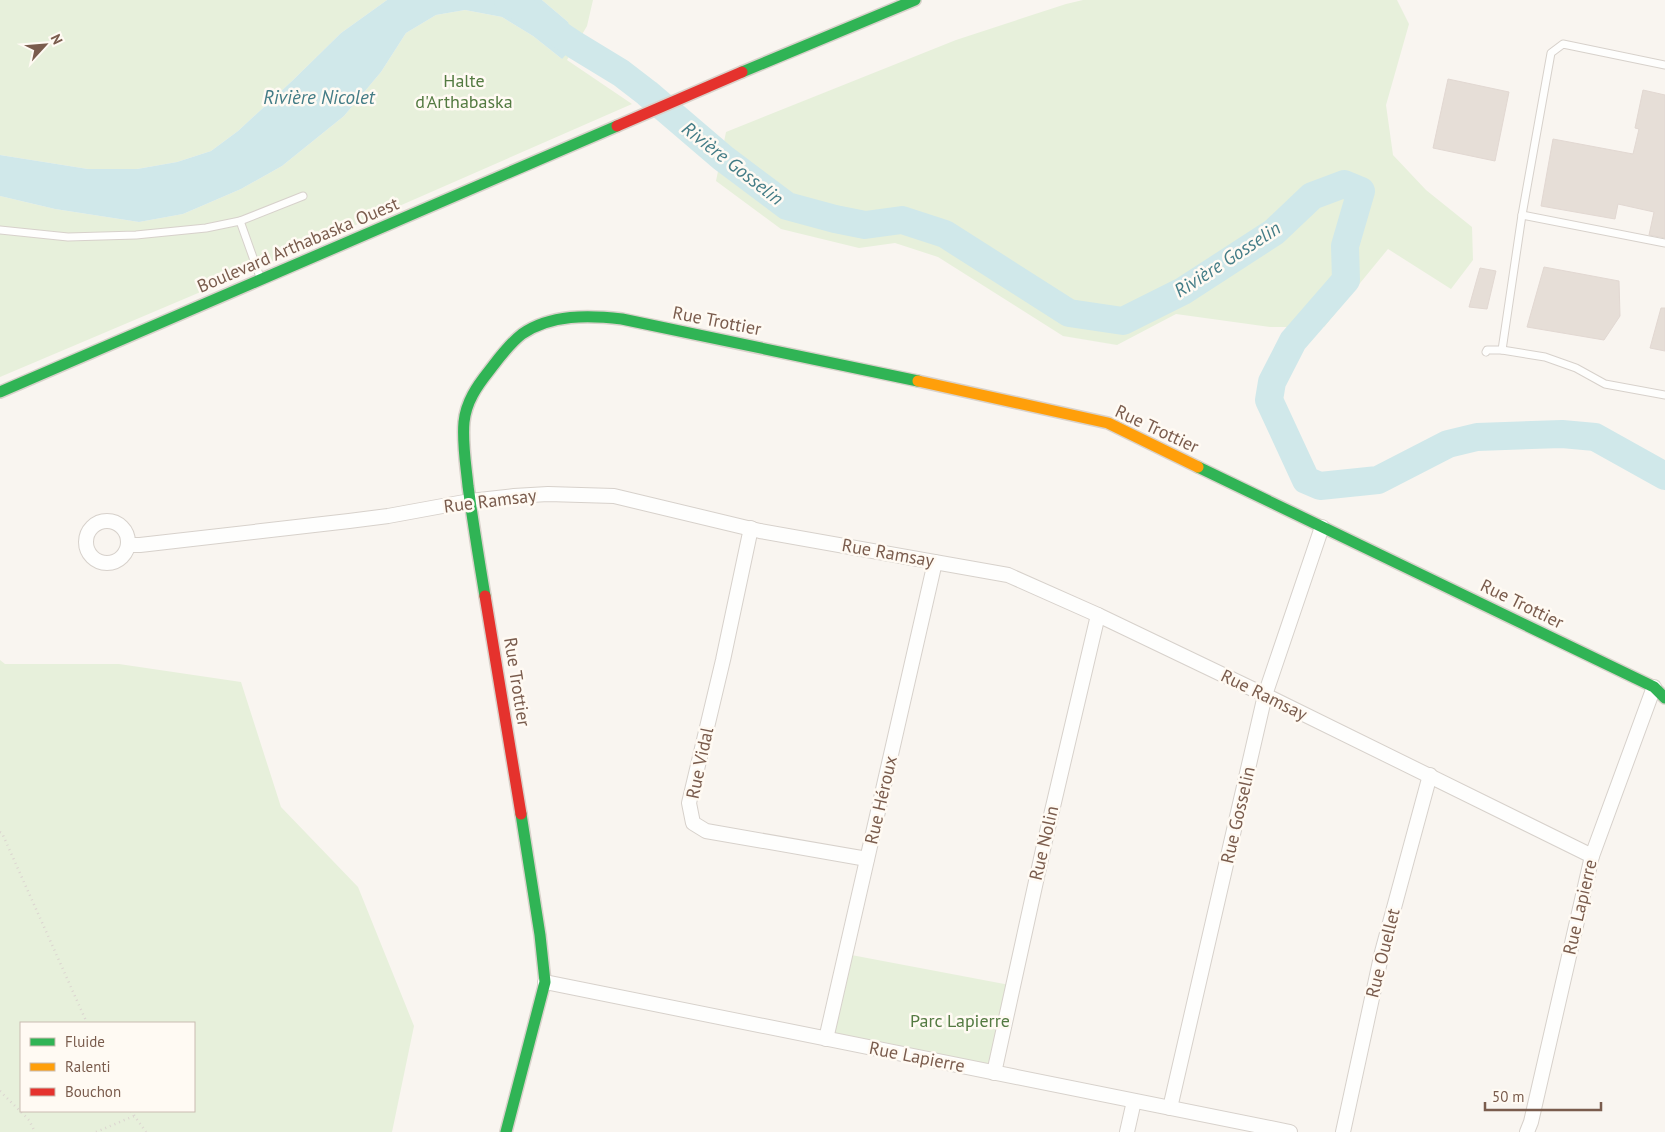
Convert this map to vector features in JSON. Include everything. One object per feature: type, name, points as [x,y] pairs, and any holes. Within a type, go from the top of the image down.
[{"type":"street","name":"Boulevard Arthabaska Ouest","points":[[0,392],[704,88],[915,0]]},
{"type":"street","name":"Rue Trottier","points":[[506,1132],[545,982],[538,925],[470,501],[463,442],[464,420],[472,395],[482,379],[510,346],[522,334],[558,318],[610,318],[862,368],[1108,423],[1654,687],[1665,698]]},
{"type":"street","name":"Rue Ramsay","points":[[128,545],[350,521],[470,501],[514,496],[548,494],[614,496],[760,531],[1008,575],[1098,615],[1430,775],[1592,856]]},
{"type":"street","name":"Rue Gosselin","points":[[1170,1108],[1265,696],[1322,527]]},
{"type":"street","name":"Rue Vidal","points":[[751,528],[723,660],[689,803],[693,824],[706,831],[867,859]]},
{"type":"street","name":"Rue Héroux","points":[[826,1039],[935,562]]},
{"type":"street","name":"Rue Nolin","points":[[994,1072],[1044,844],[1098,615]]},
{"type":"street","name":"Rue Lapierre","points":[[1527,1132],[1531,1122],[1592,856],[1654,687]]},
{"type":"street","name":"Rue Ouellet","points":[[1343,1132],[1382,952],[1430,775]]},
{"type":"street","name":"Rue Lapierre","points":[[545,982],[1290,1132]]},
{"type":"street","points":[[1127,1132],[1134,1101]]},
{"type":"lane","points":[[1502,350],[1522,215],[1551,53],[1563,44],[1665,65]]},
{"type":"lane","points":[[0,230],[68,237],[136,236],[206,228],[240,221],[304,196]]},
{"type":"lane","points":[[1522,215],[1665,243]]},
{"type":"lane","points":[[240,221],[261,280]]},
{"type":"lane","points":[[1486,352],[1487,350],[1502,350],[1545,357],[1576,368],[1605,384],[1665,395]]},
{"type":"path","points":[[0,832],[87,1022]]},
{"type":"path","points":[[0,1091],[20,1110]]},
{"type":"path","points":[[22,1112],[30,1120],[35,1132]]},
{"type":"path","points":[[132,1112],[146,1132]]},
{"type":"path","points":[[96,1132],[134,1116]]},
{"type":"green space","points":[[0,0],[387,0],[341,33],[238,131],[211,151],[177,162],[137,169],[88,169],[0,155]]},
{"type":"green space","name":"Halte d'Arthabaska","points":[[542,0],[593,0],[587,26],[567,60],[632,104],[269,263],[0,377],[0,196],[55,209],[139,222],[183,214],[241,189],[282,166],[344,116],[381,72],[406,33],[436,15],[465,10],[502,17],[533,36],[562,59],[568,22]]},
{"type":"green space","points":[[1083,0],[1397,0],[1409,24],[1386,105],[1393,155],[1426,190],[1472,227],[1473,260],[1451,289],[1388,249],[1324,327],[1270,327],[1176,314],[1117,345],[1063,336],[938,257],[895,243],[859,248],[781,229],[716,181],[726,132],[956,40]]},
{"type":"green space","points":[[0,660],[5,664],[119,664],[241,682],[281,807],[358,887],[414,1026],[392,1132],[0,1132]]},
{"type":"green space","name":"Parc Lapierre","points":[[846,954],[1015,986],[994,1073],[826,1039]]},
{"type":"water","name":"Rivière Nicolet","points":[[387,0],[542,0],[568,22],[575,45],[562,59],[533,36],[502,17],[465,10],[436,15],[406,33],[381,72],[344,116],[282,166],[241,189],[183,214],[139,222],[55,209],[0,196],[0,155],[88,169],[137,169],[177,162],[211,151],[238,131],[341,33]]},
{"type":"building","points":[[1448,79],[1509,92],[1495,161],[1433,148]]},
{"type":"building","points":[[1643,90],[1665,95],[1665,238],[1649,235],[1654,212],[1618,204],[1615,219],[1541,206],[1553,139],[1633,154],[1639,129],[1635,128]]},
{"type":"building","points":[[1544,267],[1619,281],[1620,316],[1604,340],[1527,327]]},
{"type":"building","points":[[1480,268],[1496,271],[1487,309],[1469,307]]},
{"type":"building","points":[[1661,308],[1665,308],[1665,351],[1650,348]]},
{"type":"waterway","name":"Rivière Gosselin","points":[[508,0],[621,73],[723,158],[787,206],[865,225],[902,220],[945,234],[1069,313],[1123,321],[1183,291],[1274,232],[1312,196],[1344,184],[1361,191],[1345,246],[1346,280],[1293,341],[1272,382],[1269,400],[1306,480],[1320,486],[1378,480],[1448,444],[1477,437],[1562,434],[1595,437],[1665,476]]},
{"type":"traffic: fast","points":[[742,72],[915,0]]},
{"type":"traffic: fast","points":[[0,392],[617,126]]},
{"type":"traffic: fast","points":[[485,596],[465,462],[465,415],[476,388],[508,347],[533,327],[558,319],[584,317],[622,319],[918,381]]},
{"type":"traffic: fast","points":[[1198,467],[1654,687],[1665,698]]},
{"type":"traffic: fast","points":[[506,1132],[545,982],[540,935],[521,814]]},
{"type":"traffic: slow","points":[[918,381],[1108,423],[1198,467]]},
{"type":"traffic: jam","points":[[617,126],[742,72]]},
{"type":"traffic: jam","points":[[485,596],[521,814]]}]
